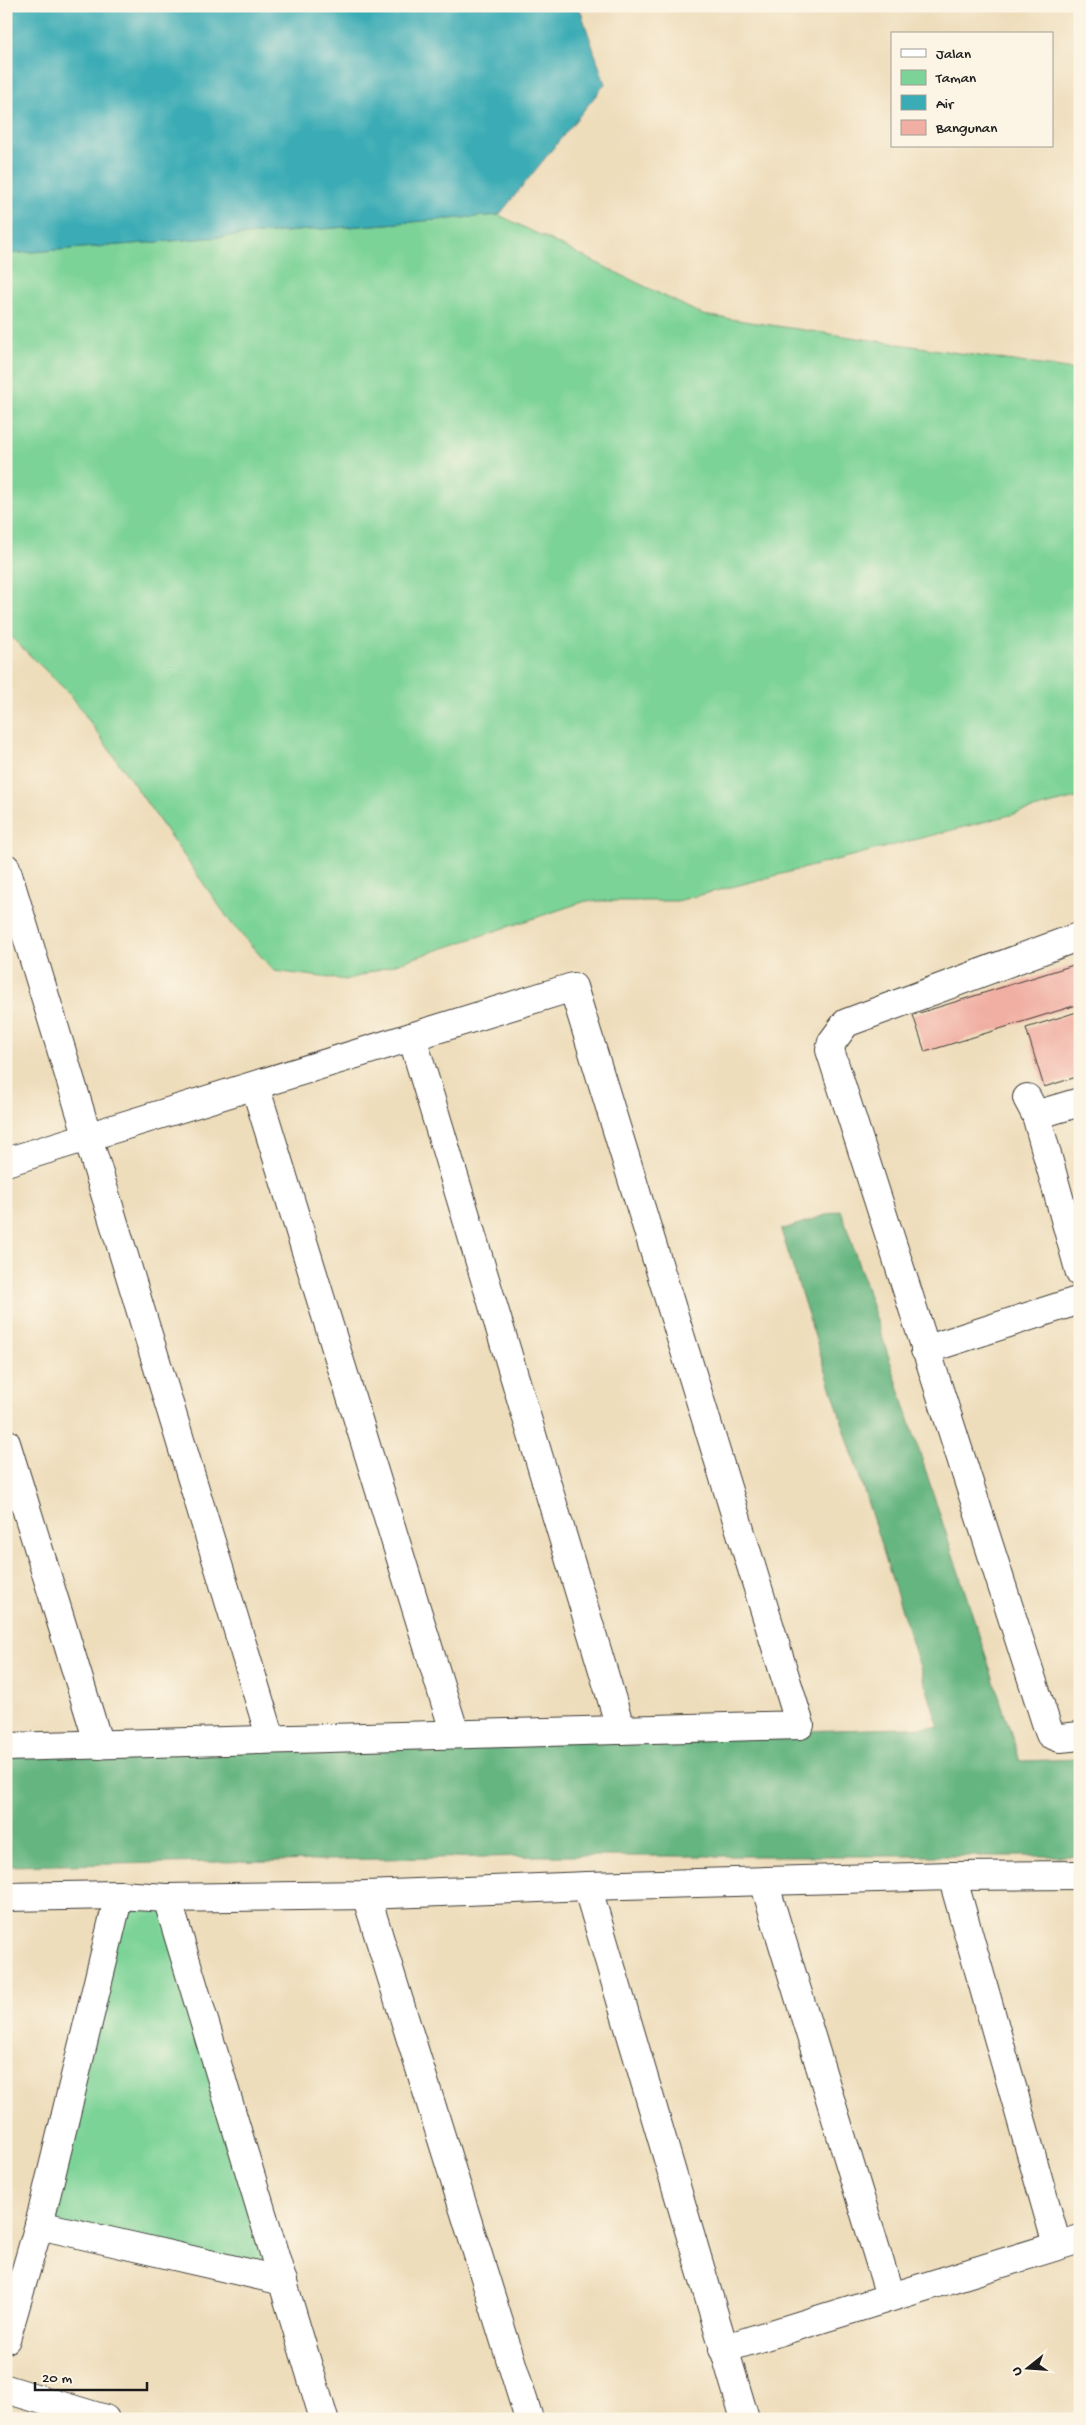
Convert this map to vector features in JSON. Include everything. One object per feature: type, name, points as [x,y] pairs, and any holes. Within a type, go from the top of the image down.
[{"type":"street","points":[[6,868],[271,1739]]},
{"type":"street","points":[[1080,936],[846,1023],[832,1042],[832,1058],[1046,1726],[1050,1734],[1060,1738],[1080,1736]]},
{"type":"street","points":[[6,1162],[574,987],[800,1725],[6,1747]]},
{"type":"street","points":[[412,1037],[621,1730]]},
{"type":"street","points":[[255,1086],[455,1734]]},
{"type":"street","points":[[1080,1102],[1031,1106],[1080,1273]]},
{"type":"street","points":[[925,1350],[1080,1300]]},
{"type":"street","points":[[6,1443],[99,1745]]},
{"type":"street","points":[[6,1896],[119,1895],[168,1898],[366,1895],[587,1886],[952,1876],[1080,1875]]},
{"type":"street","points":[[723,2349],[1068,2242],[952,1876]]},
{"type":"street","points":[[764,1882],[890,2296]]},
{"type":"street","points":[[587,1886],[745,2419]]},
{"type":"street","points":[[6,2339],[39,2225],[119,1895]]},
{"type":"street","points":[[366,1895],[529,2419]]},
{"type":"street","points":[[168,1898],[324,2419]]},
{"type":"street","points":[[39,2225],[283,2281]]},
{"type":"street","points":[[6,2389],[104,2419]]},
{"type":"green space","points":[[499,215],[703,315],[1080,371],[1080,797],[677,901],[586,901],[347,980],[274,971],[232,924],[71,695],[6,632],[6,254]]},
{"type":"green space","points":[[841,1210],[1020,1761],[1080,1759],[1080,1856],[538,1856],[6,1866],[6,1754],[939,1727],[781,1230]]},
{"type":"green space","points":[[119,1895],[167,1898],[283,2281],[39,2225]]},
{"type":"water","points":[[6,6],[579,6],[605,84],[499,215],[6,254]]},
{"type":"building","points":[[1080,963],[1080,1004],[925,1052],[913,1015]]},
{"type":"building","points":[[1080,1011],[1080,1076],[1044,1087],[1026,1028]]}]
